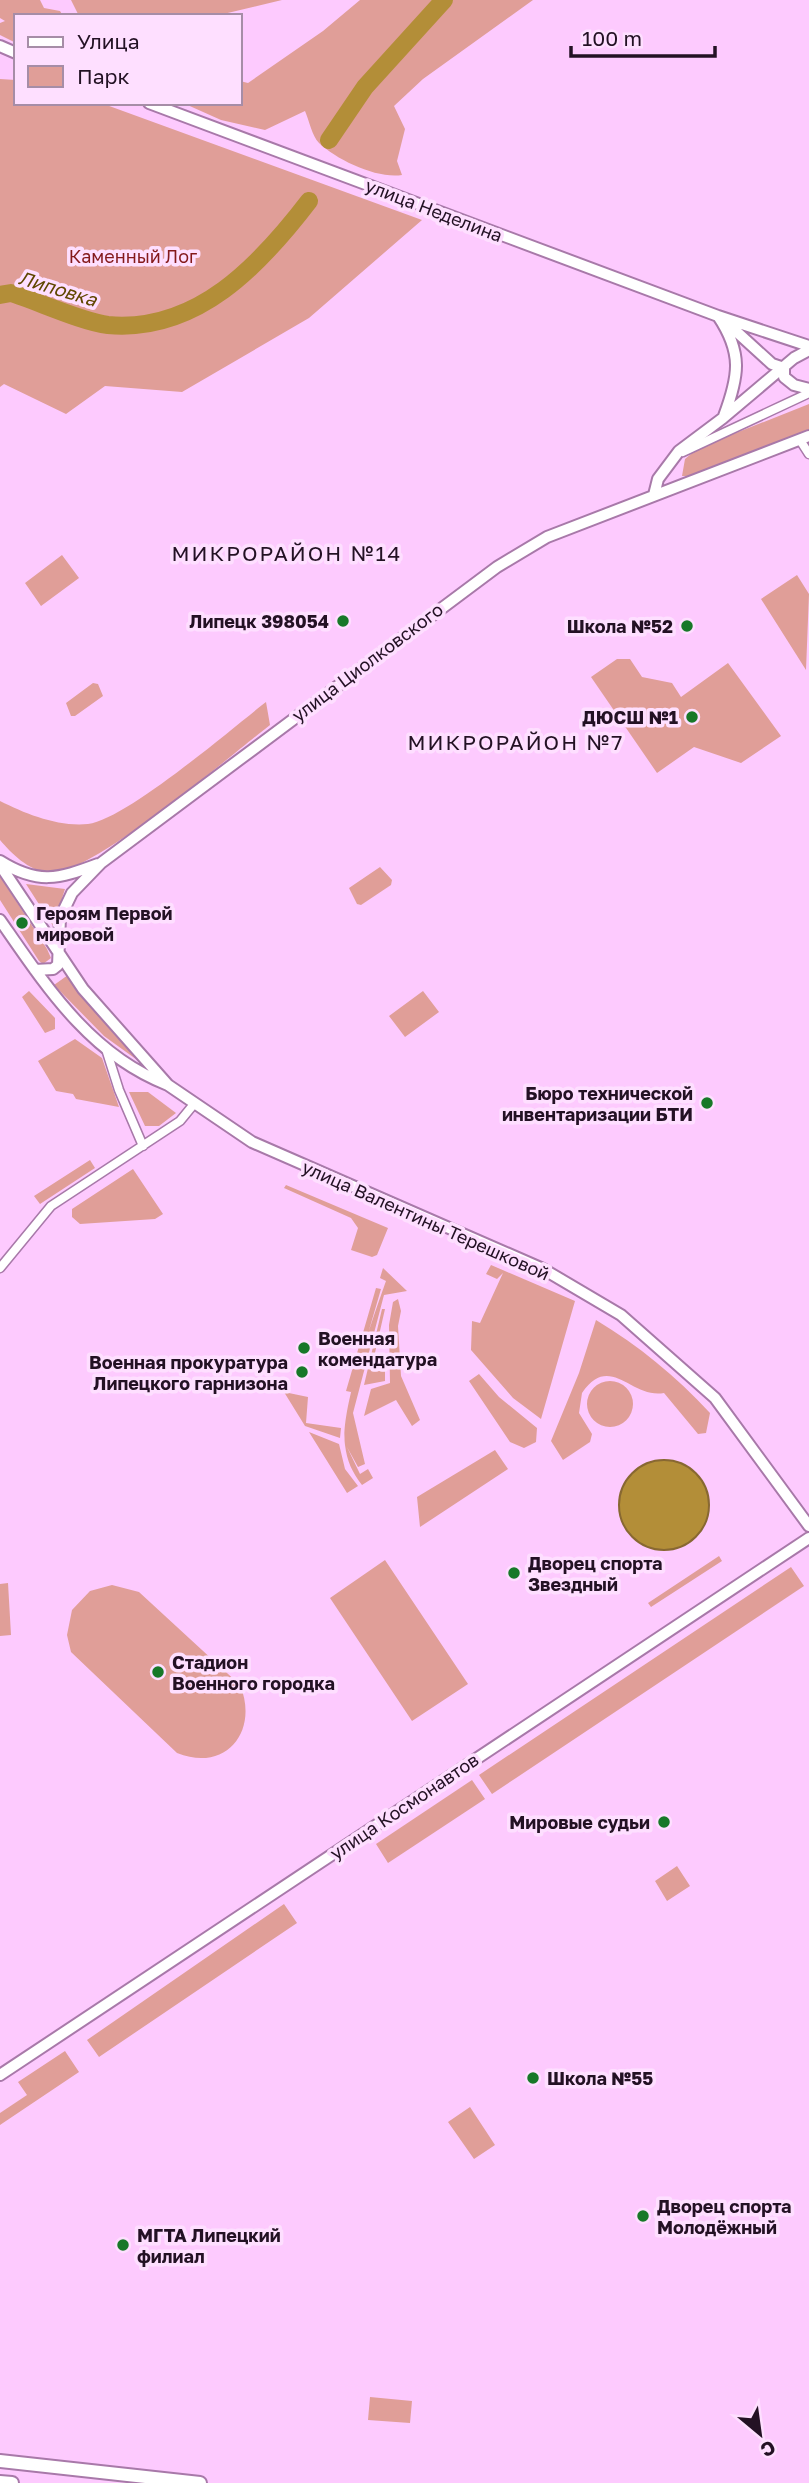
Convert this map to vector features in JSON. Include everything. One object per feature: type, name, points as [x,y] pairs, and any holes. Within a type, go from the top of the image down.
[{"type":"main road","name":"улица Неделина","points":[[154,105],[809,348]]},
{"type":"main road","name":"улица Неделина","points":[[718,316],[745,336],[772,364],[784,368],[785,377],[794,385],[809,391]]},
{"type":"main road","points":[[718,316],[730,334],[737,361],[734,384],[723,418]]},
{"type":"main road","points":[[654,495],[658,479],[674,456],[809,348]]},
{"type":"main road","name":"улица Циолковского","points":[[101,863],[496,567],[547,537],[804,438]]},
{"type":"main road","points":[[0,863],[19,873],[51,879],[101,863]]},
{"type":"main road","name":"улица Валентины Терешковой","points":[[0,863],[60,958],[83,989],[168,1085]]},
{"type":"main road","points":[[35,970],[53,970],[60,958],[60,918],[72,893],[101,863]]},
{"type":"main road","name":"улица Валентины Терешковой","points":[[0,920],[69,1015],[125,1064],[168,1085],[252,1142],[543,1269],[621,1315],[715,1398],[809,1526]]},
{"type":"main road","name":"улица Космонавтов","points":[[0,2075],[809,1538]]},
{"type":"main road","points":[[0,2461],[198,2483]]},
{"type":"main road","points":[[0,2482],[12,2483]]},
{"type":"street","points":[[674,456],[809,391]]},
{"type":"street","points":[[804,438],[809,454]]},
{"type":"street","points":[[106,1049],[143,1146]]},
{"type":"street","points":[[0,1268],[51,1206],[180,1121],[194,1104]]},
{"type":"street","points":[[136,1129],[146,1136],[163,1133]]},
{"type":"green space","points":[[0,0],[40,0],[44,8],[60,11],[62,14],[14,14],[14,42],[0,35],[0,23],[5,21],[0,18]]},
{"type":"green space","points":[[71,0],[282,0],[223,14],[78,14]]},
{"type":"green space","points":[[360,0],[533,0],[423,79],[394,106],[405,129],[397,161],[402,175],[369,171],[336,156],[319,143],[305,111],[265,130],[221,120],[187,105],[242,105],[242,82],[248,83],[323,31]]},
{"type":"green space","name":"Каменный Лог","points":[[0,79],[14,80],[14,105],[106,105],[422,220],[309,318],[182,392],[105,386],[66,414],[4,384],[0,387]]},
{"type":"green space","points":[[809,404],[809,430],[690,476],[682,476],[685,459],[698,448]]},
{"type":"green space","points":[[62,555],[79,578],[41,606],[25,583]]},
{"type":"green space","points":[[797,575],[809,594],[806,670],[761,599]]},
{"type":"green space","name":"ДЮСШ №1","points":[[617,659],[630,659],[642,677],[672,683],[681,697],[728,663],[781,736],[741,763],[694,747],[657,773],[591,677]]},
{"type":"green space","points":[[93,683],[98,684],[103,696],[75,716],[71,716],[66,703]]},
{"type":"green space","points":[[266,702],[270,725],[160,812],[95,856],[68,869],[48,873],[27,865],[0,840],[0,801],[31,815],[65,824],[88,824],[105,818],[152,790]]},
{"type":"green space","points":[[380,867],[392,880],[391,885],[361,905],[357,904],[349,888]]},
{"type":"green space","points":[[0,876],[47,949],[51,958],[43,964],[0,900]]},
{"type":"green space","points":[[26,884],[65,889],[53,926]]},
{"type":"green space","points":[[68,975],[114,1034],[151,1070],[104,1036],[54,985]]},
{"type":"green space","points":[[29,991],[55,1018],[55,1029],[45,1033],[22,997]]},
{"type":"green space","points":[[423,991],[439,1012],[405,1037],[389,1016]]},
{"type":"green space","points":[[75,1039],[102,1058],[119,1107],[76,1099],[73,1094],[56,1091],[38,1061]]},
{"type":"green space","points":[[129,1092],[148,1092],[176,1113],[159,1126],[145,1126]]},
{"type":"green space","points":[[90,1160],[95,1168],[40,1204],[34,1196]]},
{"type":"green space","points":[[133,1169],[163,1214],[155,1219],[80,1224],[72,1217],[72,1209]]},
{"type":"green space","points":[[286,1185],[388,1228],[377,1255],[372,1257],[351,1250],[358,1228],[351,1218],[284,1188]]},
{"type":"green space","points":[[491,1265],[575,1301],[541,1419],[513,1398],[471,1350],[472,1321],[480,1323],[503,1273],[497,1279],[486,1274]]},
{"type":"green space","points":[[383,1268],[407,1291],[384,1295],[353,1413],[365,1464],[358,1467],[347,1447],[360,1474],[368,1469],[373,1478],[362,1485],[349,1461],[345,1445],[345,1429],[352,1387],[386,1281],[380,1278]]},
{"type":"green space","points":[[376,1288],[381,1289],[351,1392],[346,1391]]},
{"type":"green space","points":[[398,1299],[401,1311],[398,1326],[401,1376],[420,1420],[412,1426],[396,1400],[364,1416],[371,1389],[390,1383],[389,1325],[393,1302]]},
{"type":"green space","points":[[382,1309],[385,1309],[374,1357],[385,1357],[385,1381],[364,1385]]},
{"type":"green space","points":[[596,1320],[656,1362],[697,1399],[710,1413],[706,1433],[698,1434],[664,1393],[652,1393],[612,1377],[602,1377],[592,1381],[582,1393],[579,1413],[592,1434],[590,1442],[563,1460],[551,1441],[579,1373]]},
{"type":"green space","points":[[479,1374],[499,1397],[537,1428],[536,1442],[524,1448],[510,1442],[469,1381]]},
{"type":"green space","points":[[610,1381],[626,1388],[633,1404],[626,1420],[610,1427],[594,1420],[587,1404],[594,1388]]},
{"type":"green space","points":[[284,1392],[308,1397],[306,1423],[341,1428],[340,1438],[305,1426]]},
{"type":"green space","points":[[309,1432],[339,1444],[345,1469],[358,1486],[347,1493]]},
{"type":"green space","points":[[495,1450],[508,1469],[420,1527],[417,1497]]},
{"type":"green space","points":[[719,1556],[722,1561],[651,1607],[648,1603]]},
{"type":"green space","points":[[385,1560],[468,1684],[412,1721],[330,1598]]},
{"type":"green space","points":[[791,1567],[804,1586],[492,1794],[479,1775]]},
{"type":"green space","points":[[8,1583],[11,1635],[0,1636],[0,1584]]},
{"type":"green space","name":"Стадион Военного городка","points":[[112,1585],[139,1592],[240,1685],[245,1702],[242,1732],[224,1752],[211,1757],[195,1758],[177,1753],[71,1652],[67,1635],[72,1610],[90,1591]]},
{"type":"green space","points":[[472,1780],[485,1799],[388,1863],[376,1844]]},
{"type":"green space","points":[[677,1866],[690,1886],[667,1901],[655,1881]]},
{"type":"green space","points":[[284,1904],[297,1923],[99,2057],[87,2040]]},
{"type":"green space","points":[[65,2051],[79,2072],[0,2125],[0,2113],[27,2095],[18,2082]]},
{"type":"green space","points":[[470,2107],[495,2145],[474,2159],[448,2122]]},
{"type":"green space","points":[[370,2397],[412,2401],[410,2423],[368,2420]]},
{"type":"shaded area","points":[[664,1460],[681,1463],[696,1473],[706,1488],[709,1505],[706,1522],[696,1537],[681,1547],[664,1550],[647,1547],[632,1537],[622,1522],[619,1505],[622,1488],[632,1473],[647,1463]]},
{"type":"waterway","name":"Липовка","points":[[329,140],[365,87],[444,0]]},
{"type":"waterway","name":"Липовка","points":[[0,295],[11,293],[73,316],[108,325],[140,325],[170,318],[198,306],[224,290],[269,248],[309,201]]},
{"type":"place","name":"Липецк 398054","points":[[343,621]]},
{"type":"place","name":"Школа №52","points":[[687,626]]},
{"type":"place","name":"ДЮСШ №1","points":[[692,717]]},
{"type":"place","name":"Героям Первой мировой","points":[[22,923]]},
{"type":"place","name":"Бюро технической инвентаризации БТИ","points":[[707,1103]]},
{"type":"place","name":"Военная комендатура","points":[[304,1348]]},
{"type":"place","name":"Военная прокуратура Липецкого гарнизона","points":[[302,1372]]},
{"type":"place","name":"Дворец спорта Звездный","points":[[514,1573]]},
{"type":"place","name":"Стадион Военного городка","points":[[158,1672]]},
{"type":"place","name":"Мировые судьи","points":[[664,1822]]},
{"type":"place","name":"Школа №55","points":[[533,2078]]},
{"type":"place","name":"Дворец спорта Молодёжный","points":[[643,2216]]},
{"type":"place","name":"МГТА Липецкий филиал","points":[[123,2245]]},
{"type":"district","name":"МИКРОРАЙОН №14","points":[[287,553]]},
{"type":"district","name":"МИКРОРАЙОН №7","points":[[516,742]]}]
